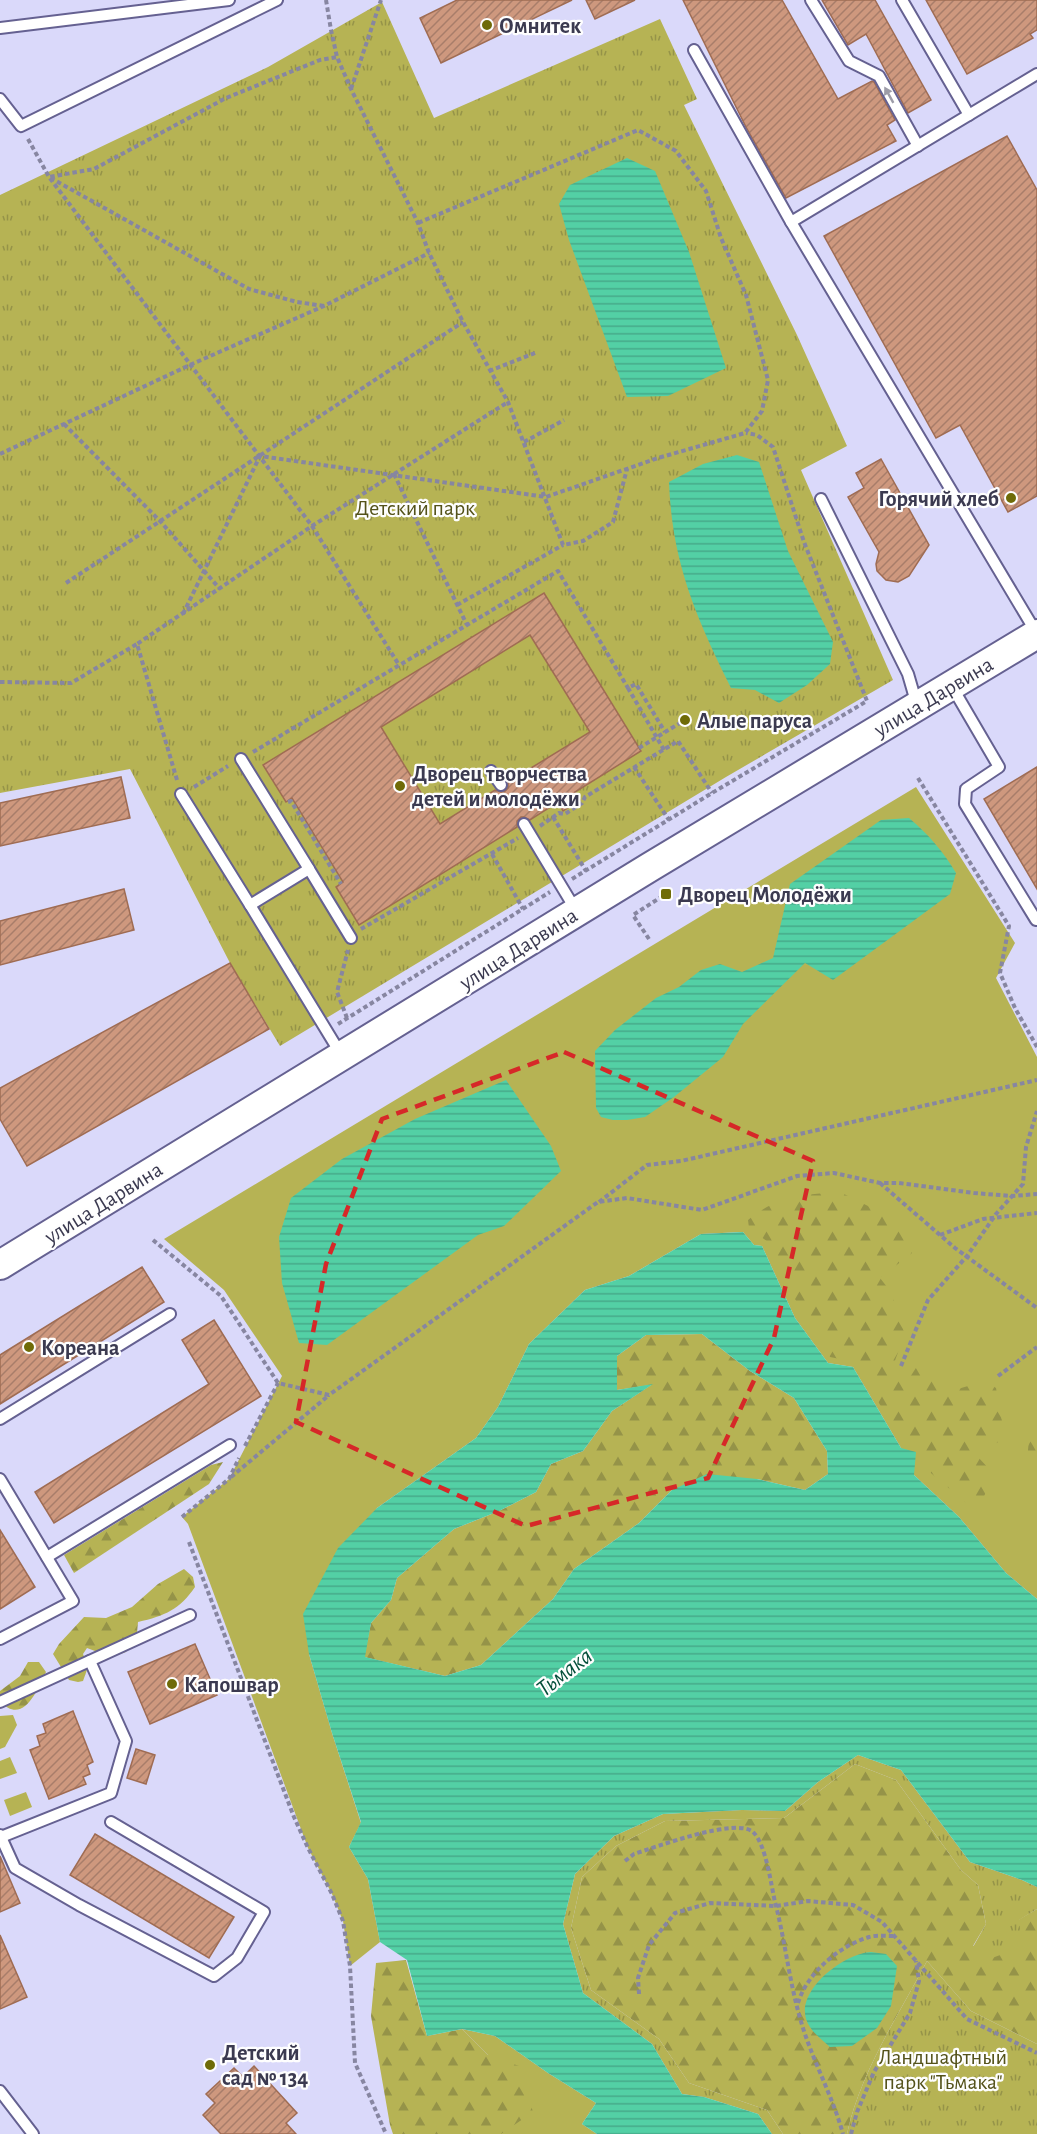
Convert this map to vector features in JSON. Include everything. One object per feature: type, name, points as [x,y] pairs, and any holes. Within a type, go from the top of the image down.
[{"type":"main road","name":"улица Дарвина","points":[[0,1265],[1037,634]]},
{"type":"lane","points":[[0,28],[229,0]]},
{"type":"lane","points":[[0,99],[21,126],[277,0]]},
{"type":"lane","points":[[811,0],[849,61],[879,76],[918,146]]},
{"type":"lane","points":[[902,0],[969,115]]},
{"type":"lane","points":[[694,50],[790,222],[1037,634]]},
{"type":"lane","points":[[790,222],[1037,74]]},
{"type":"lane","points":[[821,499],[908,674],[917,706]]},
{"type":"lane","points":[[951,685],[999,767],[966,789],[965,804],[1036,920]]},
{"type":"lane","points":[[241,759],[351,938]]},
{"type":"lane","points":[[491,771],[501,785]]},
{"type":"lane","points":[[182,794],[342,1056]]},
{"type":"lane","points":[[524,824],[577,912]]},
{"type":"lane","points":[[250,905],[309,869]]},
{"type":"lane","points":[[0,1419],[170,1314]]},
{"type":"lane","points":[[47,1557],[230,1445]]},
{"type":"lane","points":[[0,1479],[73,1600],[0,1639]]},
{"type":"lane","points":[[0,1702],[190,1615]]},
{"type":"lane","points":[[90,1661],[126,1742],[111,1793],[1,1836],[15,1868],[79,1905],[214,1976],[237,1958],[264,1912],[111,1822]]},
{"type":"lane","points":[[0,2091],[33,2134]]},
{"type":"path","points":[[326,0],[337,57],[418,223],[429,253],[463,322],[507,402],[563,545]]},
{"type":"path","points":[[351,89],[381,0]]},
{"type":"path","points":[[49,177],[94,169],[226,98],[320,60],[337,57]]},
{"type":"path","points":[[21,126],[49,177],[312,526],[399,665]]},
{"type":"path","points":[[418,223],[638,130],[676,151],[706,191],[721,238],[746,295],[768,380],[762,411],[745,433]]},
{"type":"path","points":[[49,177],[249,289],[297,302],[324,306]]},
{"type":"path","points":[[0,454],[192,364],[324,306],[429,253]]},
{"type":"path","points":[[66,584],[463,322]]},
{"type":"path","points":[[489,371],[535,353]]},
{"type":"path","points":[[0,682],[70,683],[137,644],[312,526],[507,402]]},
{"type":"path","points":[[524,442],[564,420]]},
{"type":"path","points":[[64,424],[160,521],[220,589]]},
{"type":"path","points":[[260,456],[546,497],[657,458],[745,433],[757,435],[772,447],[804,542],[867,701],[326,1031]]},
{"type":"path","points":[[183,614],[260,456]]},
{"type":"path","points":[[457,605],[563,545],[583,541],[613,522],[627,469]]},
{"type":"path","points":[[394,474],[467,625]]},
{"type":"path","points":[[137,644],[182,794],[558,571],[664,750]]},
{"type":"path","points":[[628,688],[636,684],[665,732]]},
{"type":"path","points":[[639,748],[685,720]]},
{"type":"path","points":[[634,767],[669,820]]},
{"type":"path","points":[[918,778],[1010,926],[1000,973],[1015,1008],[1037,1047]]},
{"type":"path","points":[[288,802],[291,801],[341,884]]},
{"type":"path","points":[[553,817],[586,871]]},
{"type":"path","points":[[492,854],[523,909]]},
{"type":"path","points":[[649,939],[633,915],[666,894]]},
{"type":"path","points":[[347,1018],[337,992],[351,938]]},
{"type":"path","points":[[229,1479],[329,1395],[647,1165],[681,1161],[1037,1080]]},
{"type":"path","points":[[901,1366],[928,1300],[967,1256],[993,1218],[1023,1184],[1026,1147],[1037,1111]]},
{"type":"path","points":[[598,1202],[627,1198],[702,1210],[797,1176],[834,1173],[880,1183],[899,1183],[1012,1196],[1037,1194]]},
{"type":"path","points":[[880,1183],[940,1235],[1037,1308]]},
{"type":"path","points":[[940,1235],[983,1220],[1037,1213]]},
{"type":"path","points":[[153,1240],[221,1296],[278,1383],[329,1395]]},
{"type":"path","points":[[998,1376],[1037,1347]]},
{"type":"path","points":[[189,1542],[294,1816],[343,1921],[350,1966],[355,2063],[386,2134]]},
{"type":"path","points":[[625,1861],[634,1854],[721,1828],[743,1828],[753,1832],[761,1845],[799,2014],[836,2108],[843,2134]]},
{"type":"path","points":[[639,1994],[638,1978],[649,1945],[675,1913],[710,1903],[776,1906],[807,1901],[853,1905],[882,1922],[967,2019],[1037,2053]]},
{"type":"path","points":[[799,2014],[798,2001],[814,1973],[835,1954],[870,1937],[894,1936]]},
{"type":"path","points":[[851,2134],[857,2112],[874,2072],[910,2013],[919,1981],[916,1960]]},
{"type":"highlighted area","points":[[564,1052],[813,1161],[774,1338],[708,1478],[526,1526],[296,1422],[326,1264],[382,1119]]},
{"type":"green space","name":"Детский парк","points":[[382,2],[434,118],[660,19],[697,99],[684,105],[797,335],[847,446],[801,470],[893,680],[726,777],[280,1046],[230,963],[130,769],[0,793],[0,195],[268,67]]},
{"type":"green space","points":[[916,787],[1015,943],[996,978],[1037,1057],[1037,1599],[1006,1573],[959,1517],[914,1475],[901,1448],[853,1367],[828,1363],[795,1318],[762,1246],[754,1245],[743,1232],[701,1234],[629,1276],[585,1290],[529,1344],[498,1407],[476,1438],[377,1508],[309,1654],[361,1823],[349,1847],[368,1879],[380,1942],[350,1966],[343,1921],[308,1848],[188,1524],[182,1517],[229,1479],[282,1376],[224,1290],[164,1239]]},
{"type":"green space","points":[[840,1192],[896,1220],[912,1253],[880,1278],[891,1292],[905,1334],[891,1371],[905,1385],[921,1360],[933,1363],[951,1391],[985,1381],[996,1388],[1005,1438],[976,1455],[994,1474],[977,1512],[925,1468],[926,1446],[903,1444],[855,1362],[830,1357],[795,1299],[768,1242],[749,1228],[748,1220],[780,1201]]},
{"type":"green space","points":[[702,1334],[750,1371],[794,1398],[827,1451],[828,1474],[805,1490],[757,1479],[672,1490],[639,1523],[574,1569],[553,1599],[481,1665],[445,1676],[364,1657],[371,1623],[391,1600],[397,1578],[454,1529],[499,1511],[536,1492],[551,1464],[583,1451],[612,1411],[651,1385],[617,1390],[617,1356],[646,1335]]},
{"type":"green space","points":[[1037,1418],[1037,1481],[1030,1464],[1028,1450]]},
{"type":"green space","points":[[223,1462],[209,1484],[74,1573],[64,1555],[211,1465]]},
{"type":"green space","points":[[184,1569],[193,1577],[195,1587],[184,1601],[164,1614],[138,1622],[137,1633],[126,1652],[111,1657],[87,1648],[83,1654],[88,1667],[83,1681],[69,1680],[53,1654],[59,1644],[84,1617],[106,1618],[132,1607],[158,1584]]},
{"type":"green space","points":[[28,1662],[39,1662],[46,1672],[29,1703],[16,1710],[8,1708],[0,1701],[0,1691],[20,1676]]},
{"type":"green space","points":[[13,1715],[17,1725],[5,1747],[0,1749],[0,1716]]},
{"type":"green space","points":[[858,1755],[901,1770],[970,1862],[1037,1887],[1037,1909],[1019,1920],[1022,1947],[992,1958],[973,1947],[986,1924],[978,1885],[961,1870],[896,1780],[855,1764],[784,1818],[665,1821],[616,1846],[582,1877],[571,1928],[591,1990],[659,2039],[689,2083],[767,2110],[783,2134],[772,2134],[758,2114],[704,2097],[682,2094],[652,2044],[583,1993],[563,1924],[575,1874],[614,1836],[663,1814],[742,1810],[785,1811],[818,1782]]},
{"type":"green space","points":[[10,1757],[17,1773],[0,1779],[0,1761]]},
{"type":"green space","points":[[855,1764],[896,1780],[961,1870],[978,1885],[986,1924],[973,1946],[1037,1909],[1037,2044],[971,2011],[927,1961],[870,2067],[847,2134],[783,2134],[767,2110],[689,2083],[659,2039],[591,1990],[571,1928],[582,1877],[616,1846],[665,1821],[784,1818]]},
{"type":"green space","points":[[26,1792],[32,1807],[10,1816],[4,1800]]},
{"type":"green space","points":[[406,1960],[427,2036],[462,2029],[488,2055],[519,2066],[533,2112],[501,2134],[393,2134],[371,2016],[376,1963]]},
{"type":"green space","name":"Ландшафтный парк \"Тьмака\"","points":[[927,1961],[971,2011],[1037,2044],[1037,2134],[847,2134],[870,2067]]},
{"type":"green space","points":[[462,2029],[495,2036],[596,2103],[582,2124],[597,2134],[501,2134],[488,2055]]},
{"type":"water","points":[[627,158],[655,171],[689,252],[726,368],[668,396],[627,397],[569,240],[559,204],[570,185]]},
{"type":"water","points":[[737,455],[759,462],[788,551],[833,642],[830,664],[807,685],[779,703],[755,690],[731,688],[688,589],[675,538],[669,482],[703,464]]},
{"type":"water","points":[[909,818],[935,844],[956,873],[950,894],[833,980],[805,963],[743,1024],[723,1057],[674,1097],[645,1117],[613,1120],[601,1117],[596,1108],[595,1051],[615,1030],[656,998],[679,987],[701,970],[720,964],[742,972],[773,958],[790,884],[881,820]]},
{"type":"water","points":[[506,1080],[551,1146],[561,1171],[504,1226],[478,1235],[327,1345],[299,1343],[282,1283],[279,1237],[291,1198],[342,1159],[415,1119]]},
{"type":"water","name":"Тьмака","points":[[743,1232],[754,1245],[762,1246],[795,1318],[828,1363],[853,1367],[901,1448],[916,1452],[914,1475],[959,1517],[1006,1573],[1037,1599],[1037,1887],[970,1862],[901,1770],[858,1755],[818,1782],[785,1811],[742,1810],[663,1814],[614,1836],[575,1874],[563,1924],[583,1993],[652,2044],[682,2094],[704,2097],[758,2114],[772,2134],[597,2134],[582,2124],[596,2103],[495,2036],[462,2029],[427,2036],[407,1960],[380,1942],[368,1879],[349,1847],[361,1822],[309,1654],[303,1614],[338,1548],[377,1508],[476,1438],[498,1407],[529,1344],[585,1290],[629,1276],[701,1234]],"holes":[[[702,1334],[750,1371],[794,1398],[827,1451],[828,1474],[805,1490],[757,1479],[707,1474],[672,1490],[639,1523],[574,1569],[553,1599],[481,1665],[445,1676],[365,1657],[371,1623],[391,1600],[397,1578],[454,1529],[499,1511],[536,1492],[551,1464],[583,1451],[612,1411],[653,1384],[617,1390],[617,1356],[646,1335]]]},
{"type":"water","points":[[871,1952],[886,1954],[897,1966],[891,2006],[877,2028],[852,2046],[830,2047],[810,2027],[806,2019],[805,2008],[809,1996],[825,1975],[837,1966],[860,1954]]},
{"type":"building","points":[[457,0],[572,0],[441,63],[420,18]]},
{"type":"building","points":[[586,0],[635,0],[595,19]]},
{"type":"building","points":[[683,0],[782,0],[838,99],[874,82],[895,120],[887,125],[896,141],[786,198],[746,127]]},
{"type":"building","points":[[822,0],[875,0],[931,100],[908,113],[866,34],[848,45]]},
{"type":"building","points":[[926,0],[1037,0],[1037,30],[1030,34],[1033,38],[967,74]]},
{"type":"building","points":[[1007,136],[1037,190],[1037,496],[1008,512],[960,425],[936,438],[824,236]]},
{"type":"building","points":[[881,459],[929,545],[909,576],[898,582],[886,580],[877,571],[879,552],[848,497],[864,488],[856,473]]},
{"type":"building","points":[[544,593],[641,751],[575,792],[580,800],[563,811],[558,802],[530,820],[521,817],[517,821],[517,827],[359,925],[336,887],[343,882],[292,798],[286,802],[263,765]],"holes":[[[530,635],[590,732],[508,782],[508,788],[505,791],[495,790],[440,824],[381,727]]]},
{"type":"building","points":[[1037,767],[1037,889],[984,799]]},
{"type":"building","points":[[121,777],[130,818],[0,846],[0,803]]},
{"type":"building","points":[[124,889],[134,930],[0,965],[0,921]]},
{"type":"building","points":[[230,963],[269,1029],[27,1166],[0,1119],[0,1088]]},
{"type":"building","points":[[142,1267],[164,1302],[0,1404],[0,1355]]},
{"type":"building","points":[[214,1320],[261,1396],[54,1523],[35,1492],[209,1384],[182,1340]]},
{"type":"building","points":[[0,1530],[35,1587],[0,1609]]},
{"type":"building","name":"Капошвар","points":[[195,1644],[217,1695],[150,1724],[128,1672]]},
{"type":"building","points":[[73,1711],[93,1762],[87,1765],[90,1774],[83,1777],[86,1784],[49,1799],[30,1750],[40,1746],[37,1736],[46,1733],[43,1724]]},
{"type":"building","points":[[136,1749],[155,1755],[146,1784],[127,1778]]},
{"type":"building","points":[[95,1834],[234,1917],[209,1958],[70,1875]]},
{"type":"building","points":[[0,1856],[20,1903],[0,1912]]},
{"type":"building","points":[[0,1935],[27,1997],[0,2009]]},
{"type":"building","points":[[254,2066],[297,2113],[286,2123],[296,2134],[221,2134],[203,2115],[215,2103],[206,2094],[234,2068],[243,2077]]},
{"type":"place","name":"Омнитек","points":[[487,25]]},
{"type":"place","name":"Горячий хлеб","points":[[1011,498]]},
{"type":"place","name":"Алые паруса","points":[[685,720]]},
{"type":"place","name":"Дворец творчества детей и молодёжи","points":[[400,786]]},
{"type":"place","name":"Дворец Молодёжи","points":[[666,894]]},
{"type":"place","name":"Кореана","points":[[29,1347]]},
{"type":"place","name":"Капошвар","points":[[172,1684]]},
{"type":"place","name":"Детский сад № 134","points":[[210,2065]]}]
